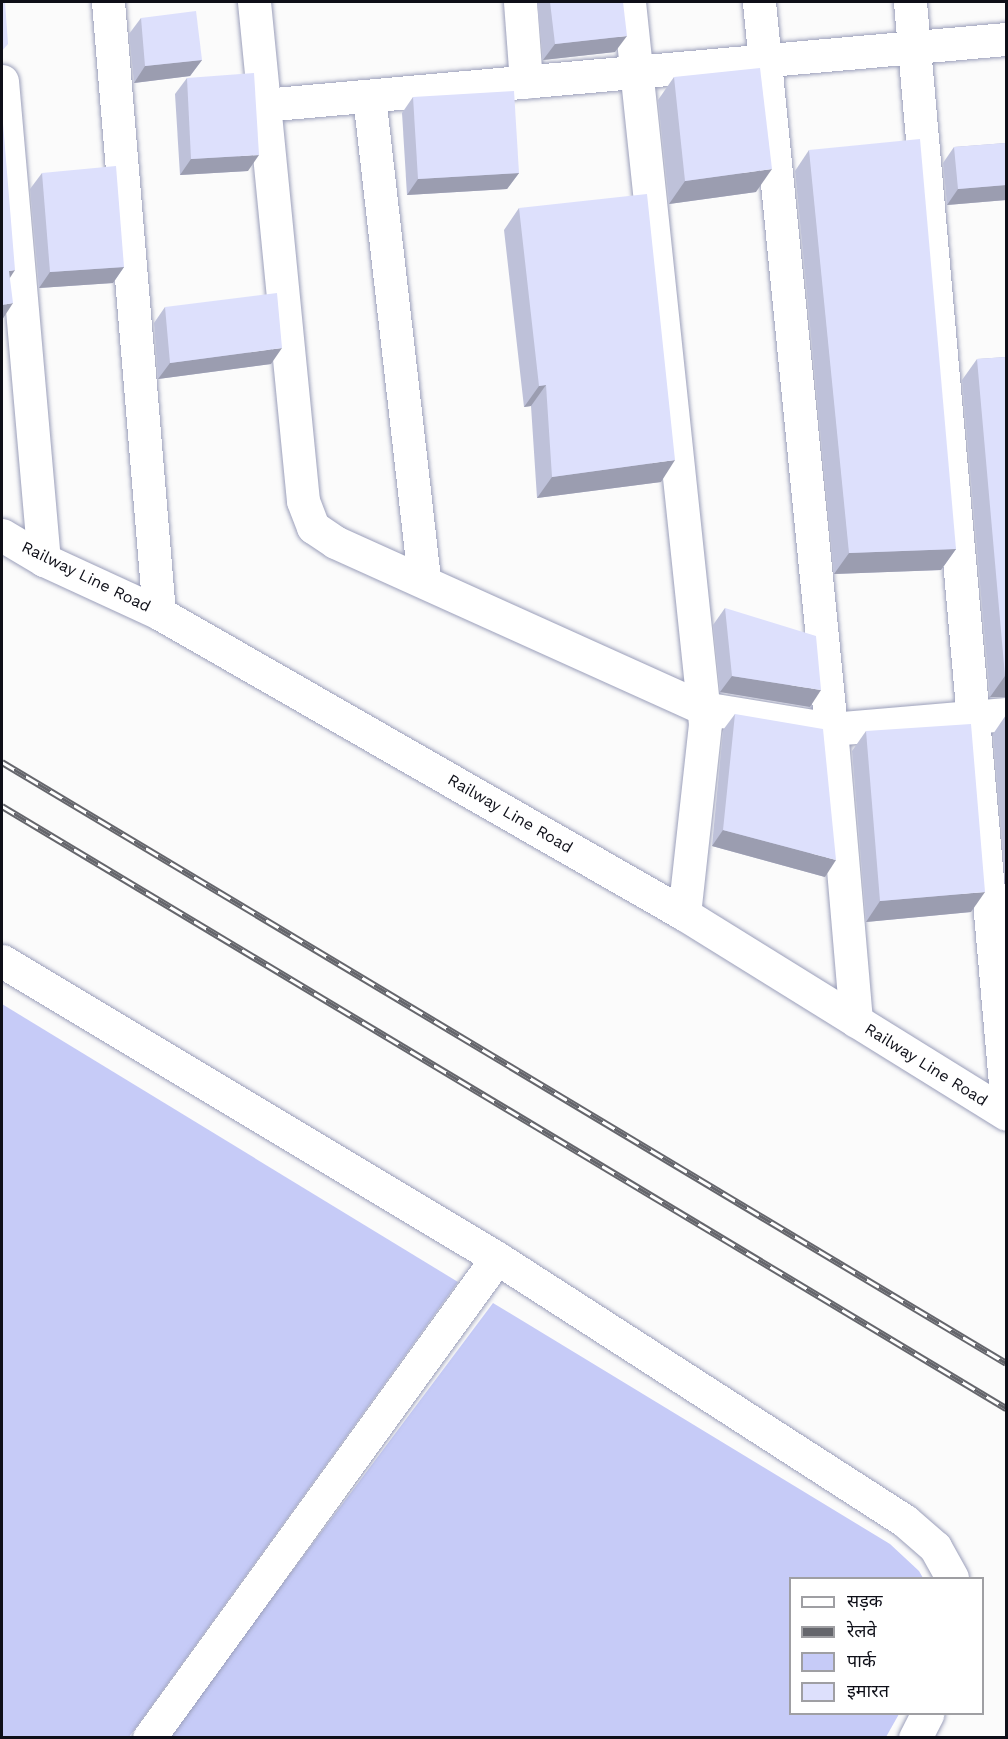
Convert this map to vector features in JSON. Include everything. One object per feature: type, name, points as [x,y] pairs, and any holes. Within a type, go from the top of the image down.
[{"type":"street","points":[[108,2],[159,613]]},
{"type":"street","points":[[254,2],[303,501],[313,527],[335,542],[703,708],[831,729],[1006,714]]},
{"type":"street","points":[[520,2],[526,82]]},
{"type":"street","points":[[629,2],[705,723],[684,914]]},
{"type":"street","points":[[759,2],[831,729],[856,1021]]},
{"type":"street","points":[[910,2],[1006,1094]]},
{"type":"street","points":[[263,105],[1006,39]]},
{"type":"street","points":[[2,81],[44,560]]},
{"type":"street","points":[[369,96],[424,581]]},
{"type":"street","name":"Railway Line Road","points":[[2,535],[44,560],[159,613],[684,914],[1006,1114]]},
{"type":"street","points":[[2,961],[497,1258],[905,1521],[935,1547],[951,1577]]},
{"type":"street","points":[[150,1737],[497,1258]]},
{"type":"street","points":[[915,1737],[926,1715]]},
{"type":"green space","points":[[2,1004],[458,1282],[129,1737],[2,1737]]},
{"type":"green space","points":[[493,1303],[890,1544],[922,1577],[789,1577],[789,1715],[898,1715],[886,1737],[167,1738]]},
{"type":"building","points":[[2,2],[5,2],[8,44],[2,51]]},
{"type":"building","points":[[550,2],[623,2],[627,36],[555,44]]},
{"type":"building","points":[[196,11],[202,60],[145,66],[141,18]]},
{"type":"building","points":[[760,68],[772,169],[685,181],[674,77]]},
{"type":"building","points":[[254,73],[259,155],[191,159],[187,78]]},
{"type":"building","points":[[514,91],[519,173],[418,179],[413,97]]},
{"type":"building","points":[[2,111],[15,270],[9,271],[13,303],[2,305]]},
{"type":"building","points":[[920,139],[956,549],[849,553],[809,150]]},
{"type":"building","points":[[1006,143],[1006,185],[958,189],[954,147]]},
{"type":"building","points":[[116,166],[124,267],[50,272],[42,173]]},
{"type":"building","points":[[647,194],[675,460],[552,477],[546,385],[539,386],[519,208]]},
{"type":"building","points":[[277,293],[282,348],[170,363],[165,307]]},
{"type":"building","points":[[1006,357],[1006,676],[1005,676],[977,359]]},
{"type":"building","points":[[725,608],[816,636],[821,690],[732,676]]},
{"type":"building","points":[[735,714],[823,729],[836,860],[723,830]]},
{"type":"building","points":[[971,724],[985,892],[880,901],[866,731]]},
{"type":"railway","points":[[2,762],[1006,1363]]},
{"type":"railway","points":[[2,806],[1006,1408]]}]
